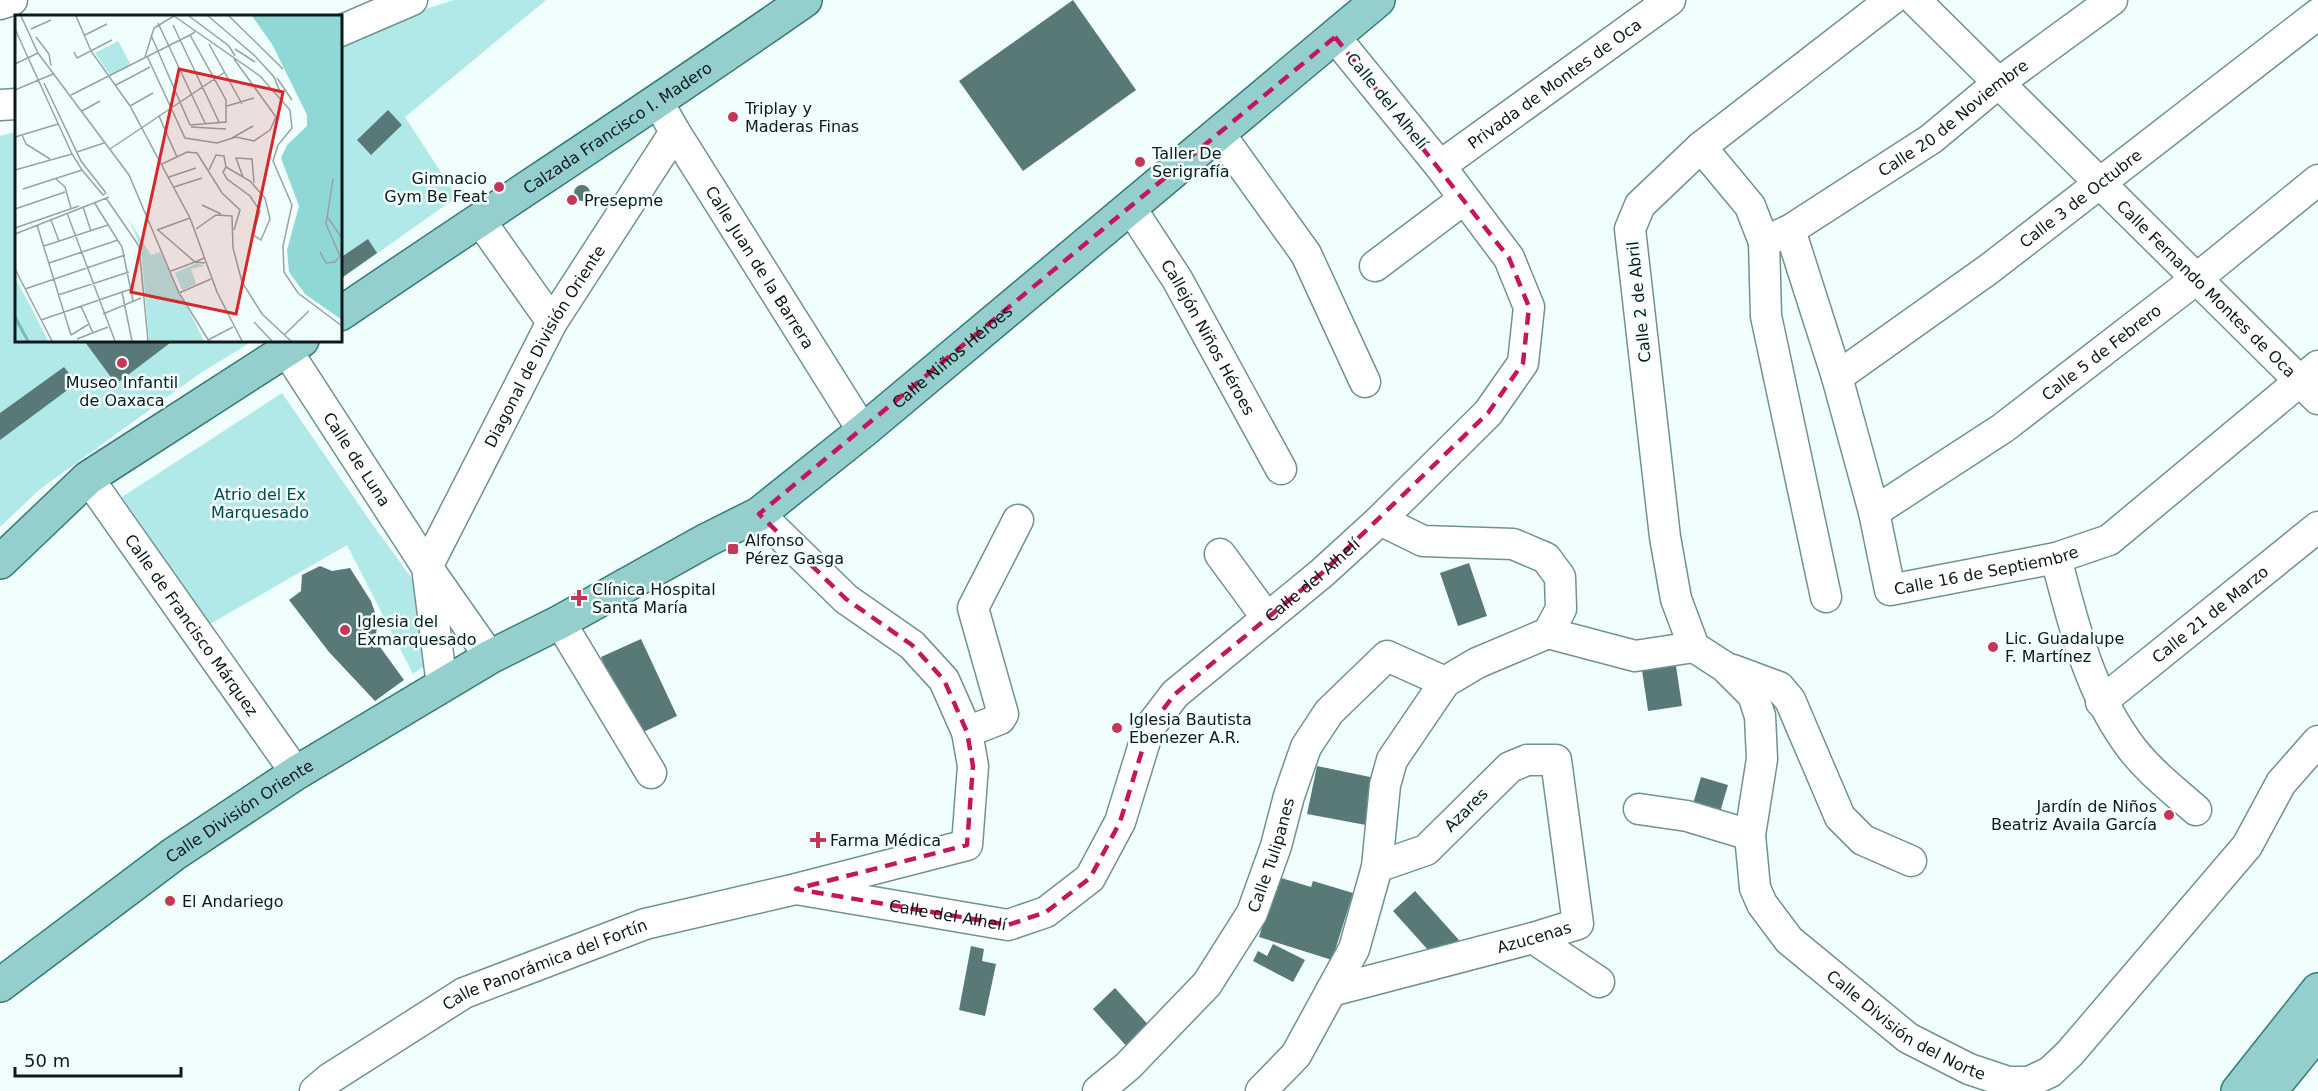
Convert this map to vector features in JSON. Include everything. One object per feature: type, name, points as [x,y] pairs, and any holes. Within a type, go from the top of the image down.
[{"type":"main road","name":"Calzada Francisco I. Madero","points":[[342,313],[479,219],[659,102],[805,0]]},
{"type":"main road","name":"Calle Niños Héroes","points":[[490,657],[560,622],[707,540],[759,514],[863,431],[1378,0]]},
{"type":"main road","points":[[0,562],[88,478],[295,346]]},
{"type":"main road","name":"Calle División Oriente","points":[[0,985],[174,854],[296,773],[490,657]]},
{"type":"main road","points":[[2238,1091],[2318,990]]},
{"type":"main road","points":[[2270,1091],[2312,1044]]},
{"type":"street","points":[[0,4],[12,0]]},
{"type":"street","points":[[342,30],[412,0]]},
{"type":"street","name":"Privada de Montes de Oca","points":[[1440,166],[1670,0]]},
{"type":"street","name":"Calle 2 de Abril","points":[[1694,647],[1676,599],[1665,537],[1630,229],[1640,205],[1701,147],[1891,0]]},
{"type":"street","name":"Calle Fernando Montes de Oca","points":[[1915,0],[2195,280],[2312,382]]},
{"type":"street","name":"Calle 20 de Noviembre","points":[[1777,236],[1931,139],[1997,84],[2112,0]]},
{"type":"street","name":"Calle 3 de Octubre","points":[[1837,377],[1989,269],[2318,14]]},
{"type":"street","name":"Calle del Alhelí","points":[[796,889],[1008,925],[1046,912],[1090,878],[1120,822],[1149,728],[1175,694],[1322,573],[1380,520],[1488,413],[1523,363],[1529,307],[1509,258],[1440,166],[1335,37]]},
{"type":"street","name":"Calle Juan de la Barrera","points":[[659,102],[675,132],[863,431]]},
{"type":"street","points":[[0,105],[15,104]]},
{"type":"street","name":"Diagonal de División Oriente","points":[[427,567],[552,322],[675,132]]},
{"type":"street","points":[[1219,133],[1306,254],[1365,382]]},
{"type":"street","name":"Calle 16 de Septiembre","points":[[1701,147],[1777,236],[1837,377],[1874,512],[1890,590],[2056,558],[2109,540],[2312,382]]},
{"type":"street","name":"Calle 5 de Febrero","points":[[1874,512],[2003,428],[2195,280],[2318,180]]},
{"type":"street","points":[[1375,266],[1464,199]]},
{"type":"street","name":"Callejón Niños Héroes","points":[[1130,207],[1177,279],[1281,469]]},
{"type":"street","points":[[479,219],[552,322]]},
{"type":"street","points":[[1777,236],[1766,316],[1827,597]]},
{"type":"street","name":"Calle de Luna","points":[[295,346],[427,567],[490,657]]},
{"type":"street","name":"Calle de Francisco Márquez","points":[[88,478],[296,773]]},
{"type":"street","points":[[759,514],[846,599],[912,645],[944,680],[967,732],[1000,719],[1003,714],[973,608],[1018,520]]},
{"type":"street","points":[[1380,520],[1423,541],[1513,544],[1546,558],[1560,577],[1561,598],[1561,609],[1548,633]]},
{"type":"street","name":"Calle 21 de Marzo","points":[[2101,702],[2318,527]]},
{"type":"street","points":[[1220,554],[1267,618]]},
{"type":"street","points":[[2056,558],[2076,634],[2101,702],[2127,744],[2155,774],[2196,810]]},
{"type":"street","name":"Calle de Luna","points":[[427,567],[442,686]]},
{"type":"street","points":[[560,622],[651,773]]},
{"type":"street","points":[[1261,1091],[1296,1055],[1354,949],[1377,867],[1385,785],[1392,760],[1445,682],[1476,663],[1548,633],[1626,655],[1644,655],[1694,647]]},
{"type":"street","name":"Calle División del Norte","points":[[1694,647],[1725,667],[1753,695],[1760,716],[1762,759],[1750,835],[1755,888],[1762,904],[1789,940],[1908,1038],[1969,1069],[2008,1082],[2030,1082],[2050,1072],[2070,1053],[2247,846],[2282,783],[2318,741]]},
{"type":"street","name":"Calle Tulipanes","points":[[1098,1091],[1128,1066],[1207,984],[1252,913],[1276,846],[1289,796],[1306,747],[1329,712],[1387,656],[1445,682]]},
{"type":"street","points":[[1725,667],[1779,687],[1791,700],[1840,817],[1863,840],[1911,861]]},
{"type":"street","name":"Calle Panorámica del Fortín","points":[[315,1091],[328,1079],[464,993],[645,924],[796,889],[967,845],[973,766],[967,732]]},
{"type":"street","name":"Azares","points":[[1377,867],[1426,850],[1510,767],[1527,760],[1556,760]]},
{"type":"street","name":"Azucenas","points":[[1331,991],[1578,924],[1556,760]]},
{"type":"street","points":[[1639,809],[1687,816],[1750,835]]},
{"type":"street","points":[[1533,938],[1599,982]]},
{"type":"highlighted area","points":[[1335,37],[1509,258],[1529,307],[1523,363],[1488,413],[1322,573],[1175,694],[1149,728],[1120,822],[1090,878],[1046,912],[1008,925],[796,889],[967,845],[973,766],[967,732],[944,680],[912,645],[846,599],[759,514]]},
{"type":"green space","points":[[454,0],[546,0],[405,117],[457,197],[342,278],[342,35]]},
{"type":"green space","points":[[15,132],[15,342],[251,342],[199,374],[39,490],[0,527],[0,136]]},
{"type":"green space","name":"Atrio del Ex Marquesado","points":[[282,393],[426,598],[429,663],[413,674],[347,545],[210,624],[122,497]]},
{"type":"building","points":[[1073,0],[1136,90],[1023,171],[959,81]]},
{"type":"building","points":[[388,110],[402,125],[371,155],[357,140]]},
{"type":"building","points":[[579,185],[585,185],[590,193],[588,199],[579,201],[574,196],[574,190]]},
{"type":"building","points":[[368,239],[377,253],[342,278],[342,257]]},
{"type":"building","name":"Museo Infantil de Oaxaca","points":[[85,342],[171,342],[116,384]]},
{"type":"building","points":[[64,367],[77,383],[0,440],[0,413]]},
{"type":"building","points":[[1469,563],[1487,616],[1458,626],[1440,573]]},
{"type":"building","name":"Iglesia del Exmarquesado","points":[[320,566],[332,571],[350,568],[371,601],[378,621],[375,640],[404,680],[375,701],[329,652],[289,600],[301,591],[302,575]]},
{"type":"building","points":[[641,639],[677,716],[637,735],[601,657]]},
{"type":"building","points":[[1676,666],[1682,706],[1648,711],[1642,670]]},
{"type":"building","points":[[1317,766],[1375,778],[1366,825],[1307,814]]},
{"type":"building","points":[[1701,777],[1728,785],[1720,812],[1693,804]]},
{"type":"building","points":[[1278,877],[1311,887],[1313,881],[1353,893],[1332,960],[1259,937]]},
{"type":"building","points":[[1415,891],[1459,940],[1437,960],[1393,911]]},
{"type":"building","points":[[1273,944],[1305,960],[1293,982],[1253,961],[1258,951],[1267,956]]},
{"type":"building","points":[[971,946],[984,949],[982,961],[996,964],[985,1016],[959,1010]]},
{"type":"building","points":[[1115,988],[1152,1029],[1130,1050],[1093,1009]]},
{"type":"place","name":"Triplay y Maderas Finas","points":[[733,117]]},
{"type":"place","name":"Taller De Serigrafía","points":[[1140,162]]},
{"type":"place","name":"Gimnacio Gym Be Feat","points":[[499,187]]},
{"type":"place","name":"Presepme","points":[[572,200]]},
{"type":"place","name":"Museo Infantil de Oaxaca","points":[[122,363]]},
{"type":"place","name":"Alfonso Pérez Gasga","points":[[733,549]]},
{"type":"place","name":"Clínica Hospital Santa María","points":[[579,598]]},
{"type":"place","name":"Iglesia del Exmarquesado","points":[[345,630]]},
{"type":"place","name":"Lic. Guadalupe F. Martínez","points":[[1993,647]]},
{"type":"place","name":"Iglesia Bautista Ebenezer A.R.","points":[[1117,728]]},
{"type":"place","name":"Jardín de Niños Beatriz Availa García","points":[[2169,815]]},
{"type":"place","name":"Farma Médica","points":[[818,840]]},
{"type":"place","name":"El Andariego","points":[[170,901]]}]
